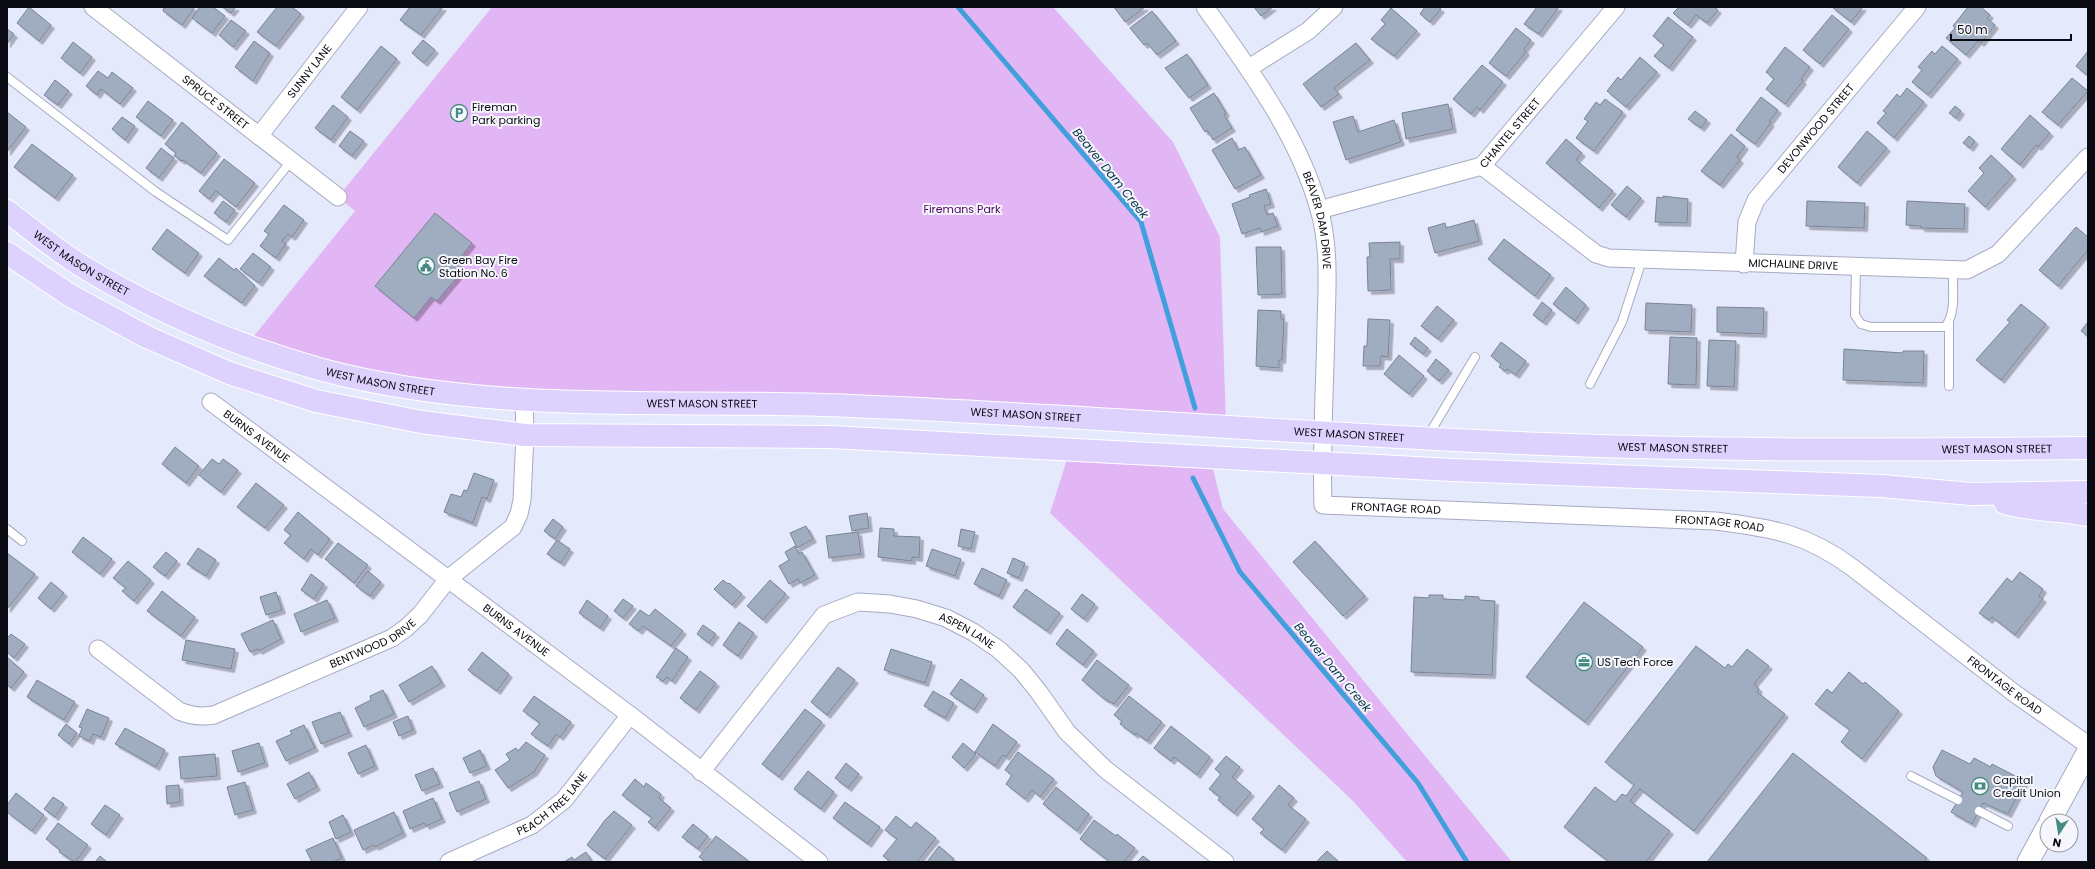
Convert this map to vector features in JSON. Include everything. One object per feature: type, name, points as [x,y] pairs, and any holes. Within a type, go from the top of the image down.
[{"type":"main road","name":"WEST MASON STREET","points":[[7,211],[81,266],[155,306],[234,343],[322,370],[424,392],[524,401],[846,406],[1226,426],[1324,433],[1718,450],[2088,448]]},
{"type":"main road","points":[[8,255],[71,296],[147,337],[229,373],[316,401],[422,422],[525,435],[830,437],[1453,470],[1882,486],[1971,494],[2088,492]]},
{"type":"main road","points":[[1971,494],[2019,507],[2068,510],[2088,515]]},
{"type":"street","name":"SPRUCE STREET","points":[[93,7],[111,12],[259,136],[338,197]]},
{"type":"street","name":"SUNNY LANE","points":[[259,136],[359,7]]},
{"type":"street","name":"BEAVER DAM DRIVE","points":[[1205,7],[1249,68],[1280,120],[1306,172],[1320,210],[1327,267],[1324,433],[1322,463]]},
{"type":"street","points":[[1249,68],[1308,31],[1334,7]]},
{"type":"street","name":"CHANTEL STREET","points":[[1320,210],[1482,166],[1616,7]]},
{"type":"street","name":"DEVONWOOD STREET","points":[[1744,264],[1747,222],[1756,200],[1917,7]]},
{"type":"street","name":"MICHALINE DRIVE","points":[[1482,166],[1596,254],[1609,258],[1744,264],[1967,270],[1998,254],[2088,157]]},
{"type":"street","name":"BENTWOOD DRIVE","points":[[98,649],[179,711],[187,715],[203,717],[214,715],[392,638],[420,615],[448,579],[512,527],[519,514],[522,500],[525,435],[524,401]]},
{"type":"street","name":"BURNS AVENUE","points":[[211,402],[630,715],[808,859]]},
{"type":"street","name":"FRONTAGE ROAD","points":[[1322,463],[1323,505],[1715,521],[1767,528],[1795,535],[1830,551],[2026,701],[2088,745]]},
{"type":"street","name":"ASPEN LANE","points":[[702,772],[824,615],[858,602],[890,604],[917,609],[946,618],[973,632],[998,649],[1021,670],[1034,685],[1067,732],[1105,769],[1225,862]]},
{"type":"street","name":"PEACH TREE LANE","points":[[449,862],[532,825],[564,800],[630,715]]},
{"type":"street","points":[[2054,813],[2088,751]]},
{"type":"street","points":[[2028,862],[2039,842]]},
{"type":"lane","points":[[7,77],[156,192],[228,240],[291,161]]},
{"type":"lane","points":[[1590,384],[1622,322],[1642,260]]},
{"type":"lane","points":[[1856,267],[1855,315],[1861,324],[1871,327],[1941,328],[1946,327],[1949,322]]},
{"type":"lane","points":[[1949,386],[1949,322],[1951,314],[1953,270]]},
{"type":"lane","points":[[1427,438],[1475,357]]},
{"type":"lane","points":[[7,529],[22,541]]},
{"type":"lane","points":[[1911,776],[1958,800]]},
{"type":"lane","points":[[1979,811],[2008,826]]},
{"type":"green space","name":"Firemans Park","points":[[492,7],[1053,7],[1173,142],[1220,237],[1226,426],[524,401],[246,346],[355,211],[338,197]]},
{"type":"green space","points":[[1070,450],[1210,457],[1223,509],[1512,862],[1407,862],[1353,801],[1050,513]]},
{"type":"building","points":[[29,7],[51,25],[39,41],[17,23]]},
{"type":"building","points":[[164,7],[195,7],[182,25],[163,11]]},
{"type":"building","points":[[200,7],[213,7],[225,16],[212,33],[192,18]]},
{"type":"building","points":[[222,7],[236,7],[231,13]]},
{"type":"building","points":[[277,7],[292,7],[301,14],[276,46],[257,32]]},
{"type":"building","points":[[410,7],[443,7],[421,35],[400,20]]},
{"type":"building","points":[[1114,7],[1145,7],[1125,22]]},
{"type":"building","points":[[1254,7],[1273,7],[1261,16]]},
{"type":"building","points":[[1425,7],[1438,7],[1441,9],[1430,22],[1420,14]]},
{"type":"building","points":[[1537,7],[1559,7],[1539,34],[1524,24]]},
{"type":"building","points":[[1679,7],[1714,7],[1718,10],[1707,23],[1696,15],[1688,25],[1673,13]]},
{"type":"building","points":[[1832,7],[1863,7],[1851,22]]},
{"type":"building","points":[[1968,7],[1981,7],[1990,15],[1987,18],[1995,25],[1981,43],[1978,41],[1966,55],[1946,38],[1955,28],[1953,26]]},
{"type":"building","points":[[1391,8],[1417,31],[1394,56],[1371,39],[1385,24],[1381,20]]},
{"type":"building","points":[[1152,11],[1176,41],[1157,55],[1147,43],[1144,45],[1130,28]]},
{"type":"building","points":[[1832,15],[1849,29],[1820,64],[1803,50]]},
{"type":"building","points":[[1668,17],[1693,37],[1669,68],[1654,56],[1664,45],[1653,36]]},
{"type":"building","points":[[231,20],[246,31],[233,47],[219,35]]},
{"type":"building","points":[[1516,28],[1531,40],[1524,49],[1526,52],[1506,76],[1489,63]]},
{"type":"building","points":[[7,29],[14,34],[7,44]]},
{"type":"building","points":[[423,40],[435,50],[424,63],[412,53]]},
{"type":"building","points":[[254,41],[270,53],[253,81],[235,67]]},
{"type":"building","points":[[73,42],[92,57],[80,73],[61,58]]},
{"type":"building","points":[[1356,43],[1370,60],[1334,88],[1339,94],[1321,107],[1303,84]]},
{"type":"building","points":[[381,46],[397,59],[357,110],[341,97]]},
{"type":"building","points":[[1942,46],[1958,59],[1928,95],[1912,82],[1922,70],[1918,67],[1932,51],[1935,54]]},
{"type":"building","points":[[1785,47],[1810,67],[1801,79],[1803,81],[1785,104],[1766,89],[1774,79],[1766,72]]},
{"type":"building","points":[[2088,51],[2088,76],[2076,66]]},
{"type":"building","points":[[1187,54],[1208,85],[1189,98],[1165,68]]},
{"type":"building","points":[[1640,57],[1657,72],[1626,107],[1607,91],[1618,77],[1621,80]]},
{"type":"building","points":[[1482,65],[1503,82],[1480,110],[1477,107],[1471,114],[1453,99]]},
{"type":"building","points":[[98,71],[108,78],[112,72],[133,88],[120,104],[101,89],[97,95],[86,86]]},
{"type":"building","points":[[2072,78],[2088,91],[2058,125],[2042,112]]},
{"type":"building","points":[[55,80],[69,91],[58,105],[44,95]]},
{"type":"building","points":[[1907,88],[1924,102],[1894,138],[1877,123],[1886,113],[1883,111],[1897,94],[1900,97]]},
{"type":"building","points":[[1214,93],[1226,113],[1224,115],[1232,128],[1213,140],[1207,130],[1205,132],[1190,108]]},
{"type":"building","points":[[1761,97],[1778,110],[1769,122],[1771,123],[1755,144],[1736,130]]},
{"type":"building","points":[[1605,99],[1623,112],[1594,151],[1576,138],[1588,121],[1584,119],[1596,102],[1600,105]]},
{"type":"building","points":[[148,101],[173,120],[161,136],[136,117]]},
{"type":"building","points":[[1448,104],[1453,129],[1406,139],[1402,113]]},
{"type":"building","points":[[333,105],[348,117],[331,140],[315,128]]},
{"type":"building","points":[[1955,106],[1961,111],[1956,118],[1949,113]]},
{"type":"building","points":[[1695,111],[1707,120],[1701,128],[1688,119]]},
{"type":"building","points":[[7,112],[26,127],[7,152]]},
{"type":"building","points":[[2030,115],[2050,133],[2038,147],[2036,145],[2020,165],[2001,149]]},
{"type":"building","points":[[1353,116],[1358,132],[1394,120],[1401,142],[1346,160],[1333,122]]},
{"type":"building","points":[[122,117],[135,126],[125,140],[112,129]]},
{"type":"building","points":[[182,122],[217,153],[201,173],[183,160],[182,161],[174,156],[176,153],[165,144]]},
{"type":"building","points":[[350,131],[364,141],[352,156],[339,146]]},
{"type":"building","points":[[1867,131],[1887,148],[1857,183],[1838,167]]},
{"type":"building","points":[[1731,134],[1745,146],[1737,157],[1740,160],[1720,185],[1701,171]]},
{"type":"building","points":[[1969,136],[1975,141],[1970,148],[1963,143]]},
{"type":"building","points":[[1232,138],[1238,150],[1245,147],[1261,175],[1235,189],[1212,150]]},
{"type":"building","points":[[1566,139],[1582,153],[1576,160],[1613,191],[1599,208],[1546,163]]},
{"type":"building","points":[[32,144],[73,175],[55,198],[14,167]]},
{"type":"building","points":[[161,148],[174,158],[159,178],[146,168]]},
{"type":"building","points":[[1991,155],[2013,176],[1985,207],[1968,191],[1984,173],[1979,168]]},
{"type":"building","points":[[224,159],[255,183],[236,207],[216,191],[209,199],[199,191]]},
{"type":"building","points":[[1627,186],[1641,198],[1626,217],[1611,205]]},
{"type":"building","points":[[1266,189],[1271,204],[1264,206],[1267,215],[1273,213],[1278,226],[1261,232],[1260,228],[1242,234],[1232,204],[1250,197],[1249,195]]},
{"type":"building","points":[[1663,196],[1688,199],[1687,223],[1655,222],[1657,197],[1663,198]]},
{"type":"building","points":[[223,201],[235,210],[226,222],[214,213]]},
{"type":"building","points":[[1807,201],[1865,203],[1864,228],[1806,226]]},
{"type":"building","points":[[1907,201],[1965,204],[1964,229],[1921,228],[1921,226],[1906,225]]},
{"type":"building","points":[[284,205],[304,220],[292,237],[288,234],[282,241],[286,244],[276,258],[260,246],[269,234],[264,231]]},
{"type":"building","name":"Green Bay Fire Station No. 6","points":[[435,213],[472,243],[456,263],[464,269],[437,301],[431,297],[414,318],[375,286]]},
{"type":"building","points":[[1474,220],[1479,241],[1435,253],[1428,228],[1445,223],[1446,228]]},
{"type":"building","points":[[2076,227],[2088,237],[2088,250],[2058,286],[2039,270]]},
{"type":"building","points":[[167,229],[199,253],[185,273],[152,249]]},
{"type":"building","points":[[1504,239],[1551,275],[1535,296],[1488,259]]},
{"type":"building","points":[[1400,242],[1400,259],[1390,259],[1391,290],[1368,291],[1367,257],[1370,257],[1369,243]]},
{"type":"building","points":[[1256,247],[1281,247],[1282,294],[1258,295]]},
{"type":"building","points":[[253,253],[271,267],[259,283],[240,269]]},
{"type":"building","points":[[219,258],[234,270],[236,268],[255,286],[242,303],[204,276]]},
{"type":"building","points":[[1566,287],[1586,305],[1575,321],[1553,304]]},
{"type":"building","points":[[1542,302],[1552,310],[1543,322],[1533,315]]},
{"type":"building","points":[[1646,303],[1692,305],[1691,332],[1645,330]]},
{"type":"building","points":[[2021,304],[2046,324],[2001,380],[1976,360],[2010,322],[2007,320]]},
{"type":"building","points":[[1437,306],[1454,320],[1438,339],[1421,326]]},
{"type":"building","points":[[1717,307],[1764,308],[1763,334],[1717,332]]},
{"type":"building","points":[[1258,310],[1281,311],[1281,319],[1284,319],[1282,360],[1279,360],[1279,368],[1256,366]]},
{"type":"building","points":[[1368,319],[1390,320],[1388,357],[1381,356],[1380,366],[1363,366],[1364,346],[1367,346]]},
{"type":"building","points":[[2088,323],[2088,336],[2081,331]]},
{"type":"building","points":[[1415,337],[1428,348],[1423,354],[1410,344]]},
{"type":"building","points":[[1670,337],[1697,338],[1696,385],[1668,384]]},
{"type":"building","points":[[1709,340],[1736,341],[1734,387],[1707,386]]},
{"type":"building","points":[[1501,342],[1526,361],[1516,375],[1507,369],[1505,371],[1499,367],[1501,364],[1491,356]]},
{"type":"building","points":[[1844,349],[1903,353],[1903,351],[1924,351],[1923,383],[1843,380]]},
{"type":"building","points":[[1399,355],[1424,376],[1409,394],[1384,374]]},
{"type":"building","points":[[1436,359],[1449,370],[1439,381],[1427,371]]},
{"type":"building","points":[[175,447],[199,466],[186,483],[162,464]]},
{"type":"building","points":[[212,459],[219,464],[223,459],[238,470],[221,492],[199,475]]},
{"type":"building","points":[[474,473],[494,480],[487,499],[482,497],[473,523],[444,512],[451,494],[461,497],[464,490],[467,491]]},
{"type":"building","points":[[256,483],[284,505],[265,528],[237,507]]},
{"type":"building","points":[[298,512],[330,539],[318,555],[311,549],[304,559],[284,543],[291,535],[284,530]]},
{"type":"building","points":[[867,513],[869,528],[852,531],[849,516]]},
{"type":"building","points":[[553,519],[563,527],[555,539],[544,531]]},
{"type":"building","points":[[806,526],[813,539],[797,548],[790,533]]},
{"type":"building","points":[[880,528],[894,529],[894,536],[920,537],[919,558],[912,557],[912,561],[878,557]]},
{"type":"building","points":[[961,529],[975,532],[971,549],[958,546]]},
{"type":"building","points":[[858,532],[861,554],[829,558],[826,536]]},
{"type":"building","points":[[83,537],[112,559],[100,574],[72,552]]},
{"type":"building","points":[[557,540],[570,549],[561,563],[547,554]]},
{"type":"building","points":[[1315,541],[1365,596],[1343,616],[1293,562]]},
{"type":"building","points":[[338,543],[368,565],[354,583],[325,559]]},
{"type":"building","points":[[795,546],[799,554],[802,552],[815,575],[800,583],[798,579],[789,584],[779,566],[789,560],[785,552]]},
{"type":"building","points":[[198,548],[216,560],[206,576],[187,564]]},
{"type":"building","points":[[932,549],[961,559],[955,576],[926,566]]},
{"type":"building","points":[[166,552],[177,561],[165,576],[153,567]]},
{"type":"building","points":[[7,553],[35,574],[7,609]]},
{"type":"building","points":[[1013,558],[1025,563],[1019,578],[1007,573]]},
{"type":"building","points":[[128,561],[151,580],[134,601],[122,591],[126,588],[113,578]]},
{"type":"building","points":[[982,568],[1007,580],[999,596],[974,584]]},
{"type":"building","points":[[368,571],[381,582],[370,596],[356,586]]},
{"type":"building","points":[[2020,572],[2043,589],[2039,596],[2043,599],[2015,635],[1992,617],[1989,620],[1979,613],[2007,578],[2012,582]]},
{"type":"building","points":[[311,574],[324,584],[314,599],[301,590]]},
{"type":"building","points":[[723,580],[742,594],[732,605],[714,589]]},
{"type":"building","points":[[770,580],[786,594],[763,620],[747,606]]},
{"type":"building","points":[[51,582],[64,593],[51,609],[38,598]]},
{"type":"building","points":[[1026,589],[1060,613],[1047,631],[1013,607]]},
{"type":"building","points":[[162,591],[195,617],[181,636],[147,611]]},
{"type":"building","points":[[276,592],[282,610],[266,615],[260,597]]},
{"type":"building","points":[[1082,594],[1095,604],[1084,619],[1071,609]]},
{"type":"building","points":[[1429,595],[1443,595],[1443,599],[1465,600],[1465,596],[1479,597],[1479,600],[1495,601],[1492,675],[1411,672],[1414,597],[1429,598]]},
{"type":"building","points":[[623,599],[633,606],[623,618],[614,611]]},
{"type":"building","points":[[327,600],[335,618],[301,632],[294,614]]},
{"type":"building","points":[[587,600],[608,616],[600,628],[579,613]]},
{"type":"building","name":"US Tech Force","points":[[1584,602],[1643,647],[1585,722],[1526,677]]},
{"type":"building","points":[[655,609],[683,631],[671,646],[643,626],[639,631],[629,624],[640,610],[649,616]]},
{"type":"building","points":[[273,620],[281,639],[259,651],[258,649],[250,652],[241,634]]},
{"type":"building","points":[[739,622],[754,633],[738,656],[723,645]]},
{"type":"building","points":[[703,625],[716,634],[709,643],[697,634]]},
{"type":"building","points":[[1067,629],[1094,651],[1083,665],[1056,644]]},
{"type":"building","points":[[11,634],[25,644],[14,658],[7,652],[7,638]]},
{"type":"building","points":[[186,640],[235,649],[231,669],[182,660]]},
{"type":"building","points":[[1696,646],[1725,668],[1728,664],[1732,667],[1747,649],[1769,666],[1754,684],[1759,689],[1757,692],[1785,714],[1694,831],[1640,789],[1630,801],[1670,831],[1646,862],[1609,862],[1564,827],[1595,787],[1615,802],[1622,794],[1626,796],[1634,785],[1605,762]]},
{"type":"building","points":[[676,648],[688,657],[672,681],[667,677],[663,681],[656,677]]},
{"type":"building","points":[[891,649],[932,662],[925,683],[884,670]]},
{"type":"building","points":[[482,652],[509,674],[497,691],[468,670]]},
{"type":"building","points":[[7,657],[24,672],[11,688],[7,685]]},
{"type":"building","points":[[1097,660],[1129,685],[1114,704],[1103,698],[1082,680]]},
{"type":"building","points":[[432,666],[442,683],[409,702],[399,685]]},
{"type":"building","points":[[838,667],[855,680],[827,715],[811,702]]},
{"type":"building","points":[[700,671],[716,683],[696,710],[680,698]]},
{"type":"building","points":[[1849,672],[1863,684],[1865,682],[1899,711],[1862,759],[1841,742],[1850,730],[1815,704],[1827,689],[1832,693]]},
{"type":"building","points":[[961,679],[984,695],[974,710],[950,694]]},
{"type":"building","points":[[37,680],[75,702],[64,720],[27,697]]},
{"type":"building","points":[[383,690],[394,714],[364,727],[355,708],[371,700],[370,696]]},
{"type":"building","points":[[933,691],[954,703],[945,718],[924,706]]},
{"type":"building","points":[[534,696],[571,722],[560,737],[556,734],[548,746],[531,734],[540,723],[523,711]]},
{"type":"building","points":[[1129,696],[1162,722],[1147,741],[1136,733],[1135,735],[1120,724],[1122,721],[1114,715]]},
{"type":"building","points":[[87,709],[109,718],[101,737],[93,734],[90,741],[79,736],[82,728],[79,727]]},
{"type":"building","points":[[805,709],[822,722],[779,777],[762,764]]},
{"type":"building","points":[[340,712],[349,733],[321,744],[312,722]]},
{"type":"building","points":[[408,716],[413,730],[399,736],[393,722]]},
{"type":"building","points":[[66,724],[77,733],[69,744],[58,735]]},
{"type":"building","points":[[993,724],[1017,742],[1006,757],[1003,755],[995,766],[975,752]]},
{"type":"building","points":[[304,725],[315,748],[286,761],[276,741],[292,734],[290,731]]},
{"type":"building","points":[[1171,726],[1210,757],[1197,775],[1174,757],[1171,761],[1154,748]]},
{"type":"building","points":[[125,728],[165,750],[156,767],[115,744]]},
{"type":"building","points":[[526,742],[545,755],[534,772],[508,788],[495,770],[510,760],[506,754],[516,748],[518,751]]},
{"type":"building","points":[[259,743],[265,763],[238,772],[232,751]]},
{"type":"building","points":[[963,743],[976,754],[964,768],[952,757]]},
{"type":"building","points":[[366,745],[375,766],[358,774],[348,753]]},
{"type":"building","points":[[480,750],[487,766],[470,773],[463,758]]},
{"type":"building","points":[[1942,750],[1970,764],[1974,758],[1991,767],[1992,764],[2025,781],[2008,814],[1983,803],[1972,824],[1951,812],[1963,792],[1936,776],[1933,767]]},
{"type":"building","points":[[1018,752],[1054,779],[1040,797],[1032,790],[1025,799],[1006,784],[1012,775],[1005,770]]},
{"type":"building","points":[[1793,753],[1927,858],[1924,862],[1707,862]]},
{"type":"building","points":[[215,754],[217,776],[181,779],[179,757]]},
{"type":"building","points":[[1226,756],[1240,767],[1232,777],[1251,793],[1234,813],[1218,800],[1220,797],[1209,789],[1221,774],[1215,769]]},
{"type":"building","points":[[846,763],[859,774],[848,788],[835,778]]},
{"type":"building","points":[[433,768],[440,784],[422,791],[415,775]]},
{"type":"building","points":[[808,771],[834,792],[821,809],[794,789]]},
{"type":"building","points":[[309,772],[317,787],[295,799],[287,784]]},
{"type":"building","points":[[635,779],[644,787],[646,783],[661,794],[659,798],[671,808],[655,828],[648,822],[652,818],[622,795]]},
{"type":"building","points":[[479,781],[486,799],[457,812],[449,793]]},
{"type":"building","points":[[245,782],[253,810],[235,815],[227,787]]},
{"type":"building","points":[[179,785],[180,802],[167,804],[166,786]]},
{"type":"building","points":[[1279,785],[1294,798],[1288,805],[1306,819],[1282,850],[1260,833],[1264,829],[1252,819]]},
{"type":"building","points":[[1056,787],[1089,814],[1077,831],[1043,804]]},
{"type":"building","points":[[16,793],[44,815],[32,831],[7,812],[7,805]]},
{"type":"building","points":[[53,797],[64,804],[55,817],[44,809]]},
{"type":"building","points":[[433,798],[442,819],[426,826],[424,823],[410,829],[403,811]]},
{"type":"building","points":[[845,802],[880,827],[868,844],[833,818]]},
{"type":"building","points":[[105,805],[120,815],[106,835],[91,824]]},
{"type":"building","points":[[614,811],[632,825],[605,859],[587,845],[605,820]]},
{"type":"building","points":[[394,812],[403,833],[375,847],[374,845],[363,850],[354,830]]},
{"type":"building","points":[[343,815],[351,832],[336,839],[329,822]]},
{"type":"building","points":[[896,816],[911,828],[916,822],[936,838],[917,862],[891,862],[883,856],[897,839],[885,830]]},
{"type":"building","points":[[1094,820],[1116,836],[1117,834],[1135,848],[1124,862],[1110,862],[1080,839]]},
{"type":"building","points":[[58,823],[88,845],[75,862],[59,852],[60,850],[46,839]]},
{"type":"building","points":[[693,824],[708,836],[698,849],[682,837]]},
{"type":"building","points":[[716,836],[750,862],[706,862],[699,857]]},
{"type":"building","points":[[333,838],[342,858],[333,862],[312,862],[306,850]]},
{"type":"building","points":[[939,846],[954,859],[951,862],[927,862]]},
{"type":"building","points":[[1327,851],[1339,862],[1316,862]]},
{"type":"building","points":[[586,852],[592,862],[564,862],[572,857],[574,860]]},
{"type":"building","points":[[100,856],[107,862],[95,862]]},
{"type":"building","points":[[1143,856],[1151,862],[1137,862]]},
{"type":"waterway","name":"Beaver Dam Creek","points":[[958,7],[1141,222],[1195,408]]},
{"type":"waterway","name":"Beaver Dam Creek","points":[[1193,478],[1240,572],[1418,783],[1467,862]]},
{"type":"place","name":"Fireman Park parking","points":[[459,113]]},
{"type":"place","name":"Green Bay Fire Station No. 6","points":[[426,266]]},
{"type":"place","name":"US Tech Force","points":[[1584,662]]},
{"type":"place","name":"Capital Credit Union","points":[[1980,786]]}]
